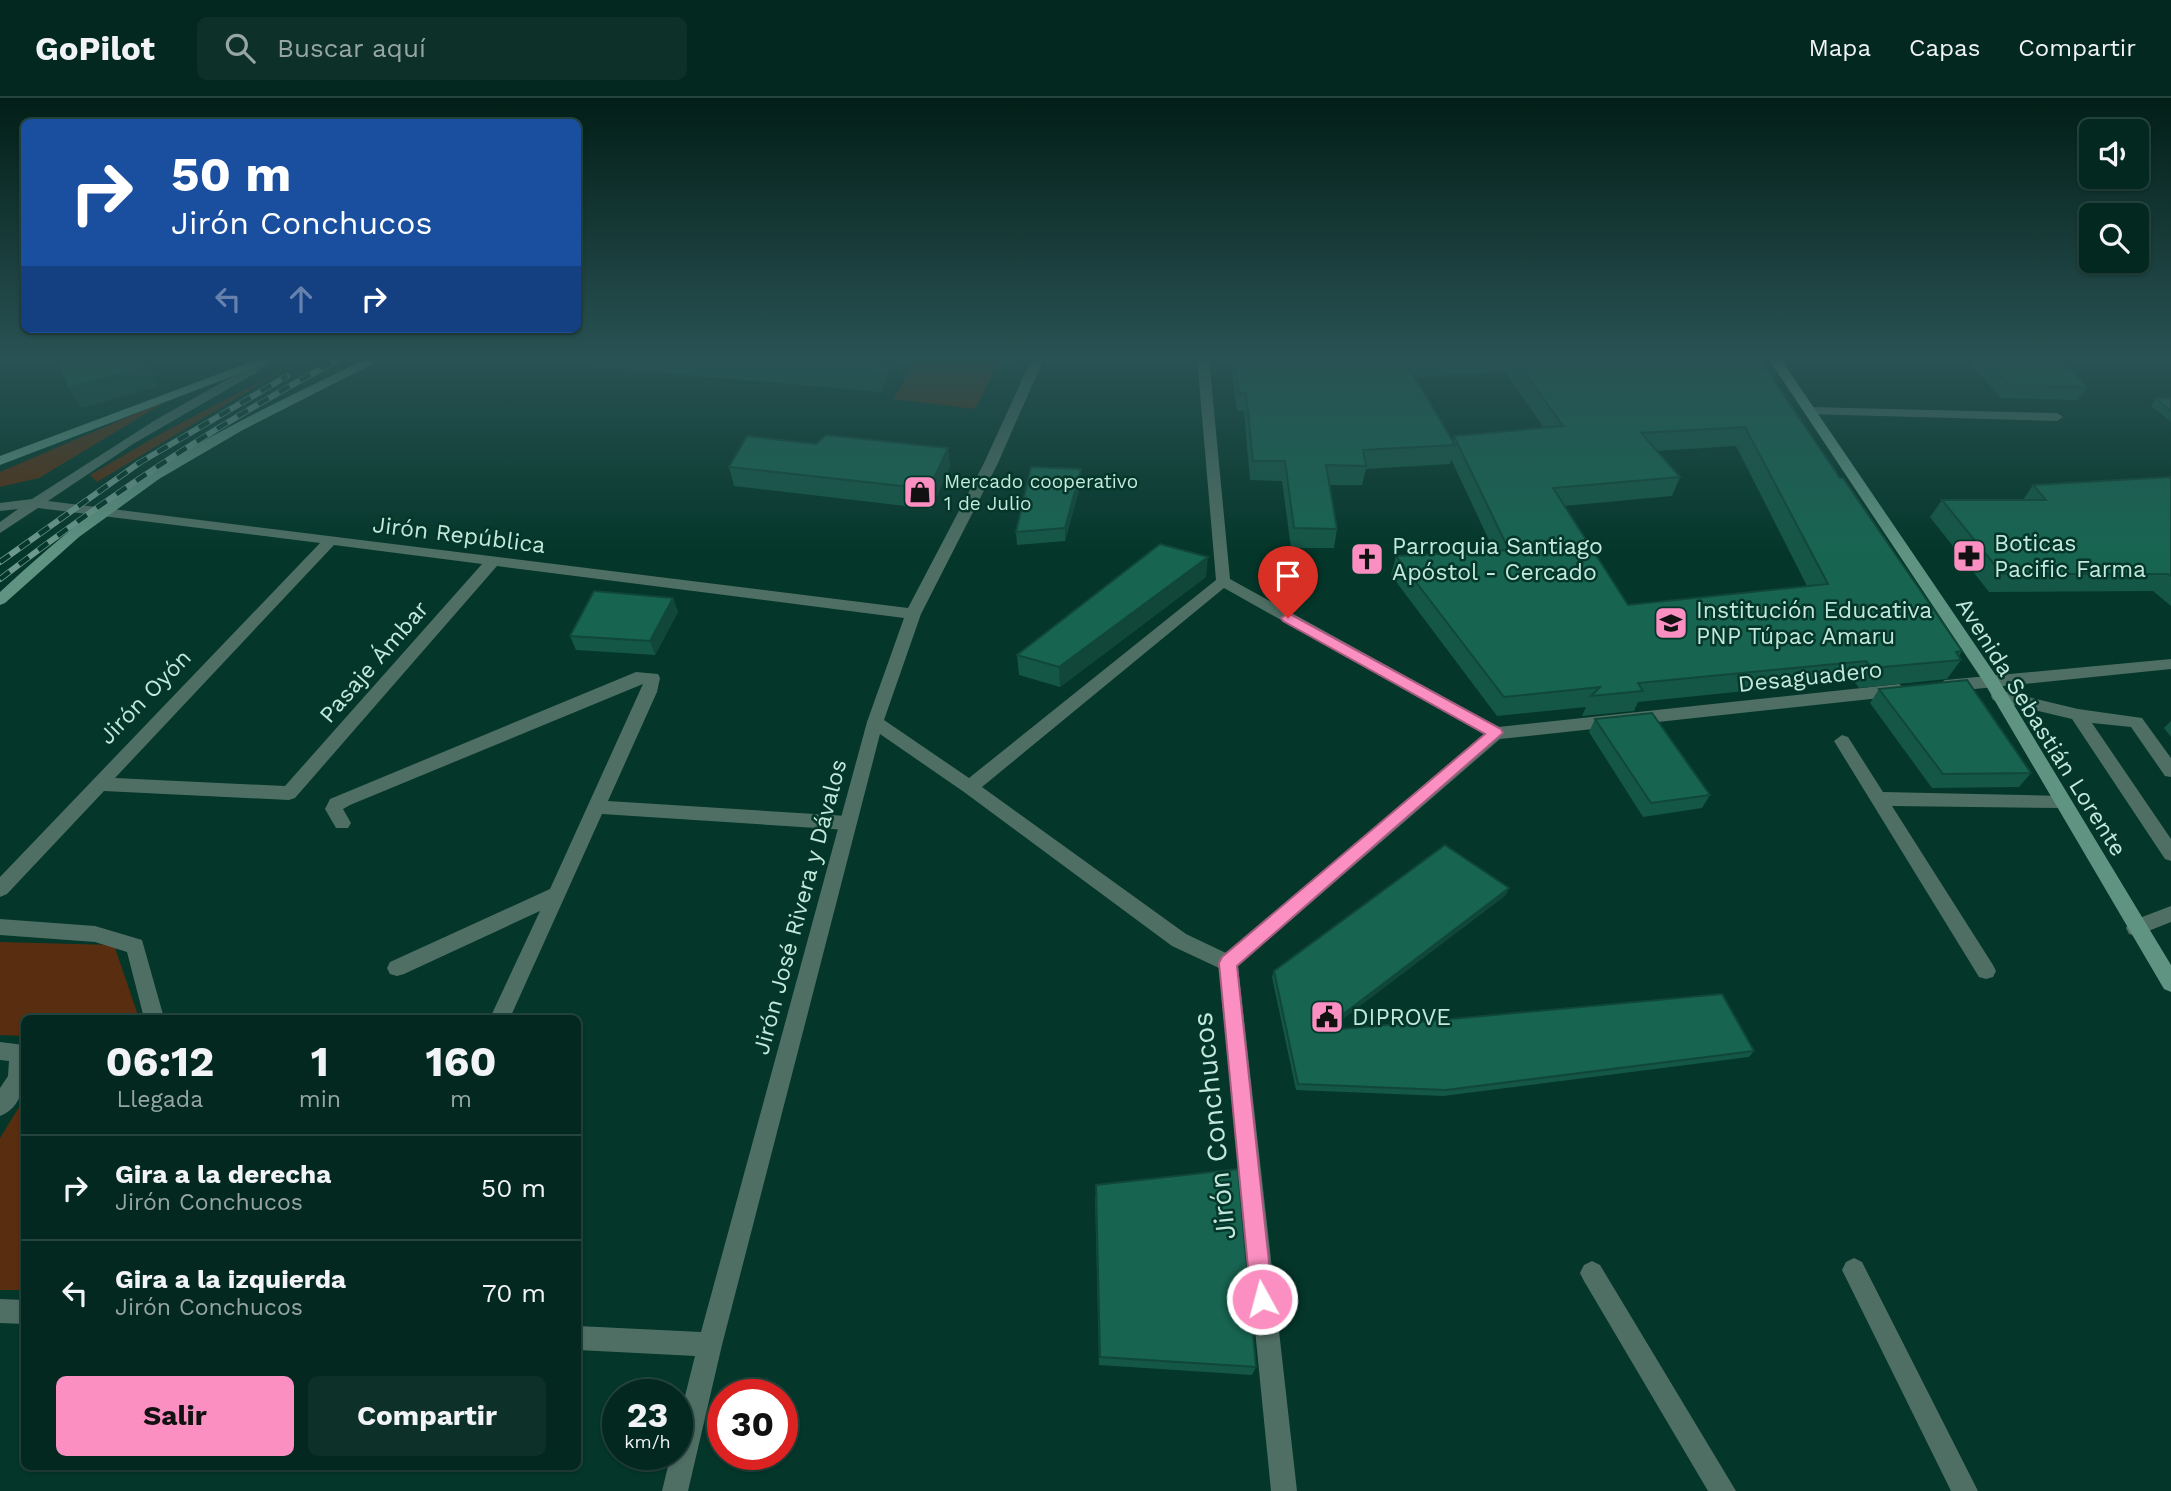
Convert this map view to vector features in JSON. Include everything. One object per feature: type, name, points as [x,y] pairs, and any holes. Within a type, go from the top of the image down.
[{"type":"main road","points":[[0,461],[97,423]]},
{"type":"main road","points":[[0,600],[101,513],[154,476],[247,423]]},
{"type":"main road","name":"Avenida Sebastián Lorente","points":[[1817,423],[1995,688],[2171,983]]},
{"type":"street","points":[[0,529],[157,423]]},
{"type":"street","name":"Jirón José Rivera y Dávalos","points":[[675,1491],[710,1345],[874,722],[912,614],[1008,423]]},
{"type":"street","points":[[1209,423],[1223,581]]},
{"type":"street","name":"Jirón República","points":[[0,507],[35,503],[912,614]]},
{"type":"street","name":"Jirón Oyón","points":[[0,889],[329,542]]},
{"type":"street","name":"Pasaje Ámbar","points":[[99,784],[289,793],[492,562]]},
{"type":"street","points":[[874,722],[970,787],[1179,940],[1228,963],[1496,733],[1223,581]]},
{"type":"street","points":[[970,787],[1223,581]]},
{"type":"street","name":"Desaguadero","points":[[1496,733],[1922,688],[1995,688],[2171,664]]},
{"type":"street","points":[[342,824],[334,809],[336,804],[344,800],[636,678],[652,678],[649,692],[598,807],[501,1015]]},
{"type":"street","points":[[1995,688],[2078,715],[2136,722],[2171,771]]},
{"type":"street","points":[[2078,715],[2171,854]]},
{"type":"street","points":[[1842,741],[1986,971]]},
{"type":"street","points":[[1878,799],[2061,801]]},
{"type":"street","points":[[598,807],[847,823]]},
{"type":"street","points":[[397,968],[557,894]]},
{"type":"street","points":[[2136,928],[2171,914]]},
{"type":"street","points":[[0,926],[95,934],[135,946],[153,1015]]},
{"type":"street","name":"Jirón Conchucos","points":[[1228,963],[1284,1491]]},
{"type":"street","points":[[0,1051],[19,1052],[19,1079],[0,1106]]},
{"type":"street","points":[[1854,1270],[1965,1491]]},
{"type":"street","points":[[1592,1273],[1723,1491]]},
{"type":"street","points":[[0,1311],[21,1312]]},
{"type":"street","points":[[581,1338],[710,1345]]},
{"type":"shaded area","points":[[114,423],[130,423],[39,478],[0,487],[0,472]]},
{"type":"shaded area","points":[[181,423],[195,423],[97,482],[90,475]]},
{"type":"shaded area","points":[[0,942],[114,945],[138,1015],[21,1015],[21,1036],[0,1035]]},
{"type":"shaded area","points":[[21,1104],[21,1290],[0,1290],[0,1138]]},
{"type":"building","points":[[1249,423],[1442,423],[1455,445],[1363,450],[1366,466],[1326,465],[1337,529],[1294,528],[1285,461],[1253,461]]},
{"type":"building","name":"Institución Educativa PNP Túpac Amaru","points":[[1561,423],[1803,423],[1962,651],[1956,652],[1961,660],[1872,668],[1866,661],[1638,683],[1643,691],[1591,696],[1600,687],[1504,697],[1396,556],[1509,550],[1454,436],[1563,426]],"holes":[[[1745,427],[1828,584],[1628,605],[1553,488],[1680,477],[1641,433]]]},
{"type":"building","points":[[826,435],[948,448],[929,489],[729,467],[747,436],[816,444]]},
{"type":"building","points":[[1031,467],[1081,469],[1065,528],[1016,532]]},
{"type":"building","points":[[2171,477],[2171,576],[2002,574],[1942,500],[2046,500],[2033,485]]},
{"type":"building","points":[[1160,544],[1208,557],[1059,667],[1017,655]]},
{"type":"building","points":[[594,591],[673,598],[650,641],[570,636]]},
{"type":"building","points":[[1967,680],[2031,773],[1943,774],[1879,689]]},
{"type":"building","points":[[1652,713],[1710,795],[1651,803],[1595,719]]},
{"type":"building","points":[[1445,845],[1509,888],[1321,1031],[1722,994],[1754,1051],[1446,1090],[1298,1084],[1274,971]]},
{"type":"building","points":[[1238,1169],[1256,1367],[1100,1357],[1096,1185]]},
{"type":"railway","points":[[0,562],[139,463],[207,423]]},
{"type":"railway","points":[[0,579],[124,489],[227,423]]},
{"type":"place","name":"Mercado cooperativo 1 de Julio","points":[[920,492]]},
{"type":"place","name":"Boticas Pacific Farma","points":[[1969,556]]},
{"type":"place","name":"Parroquia Santiago Apóstol - Cercado","points":[[1367,559]]},
{"type":"place","name":"Institución Educativa PNP Túpac Amaru","points":[[1671,623]]},
{"type":"place","name":"DIPROVE","points":[[1327,1017]]},
{"type":"route","points":[[1262,1299],[1228,963],[1496,733],[1288,618]]}]
